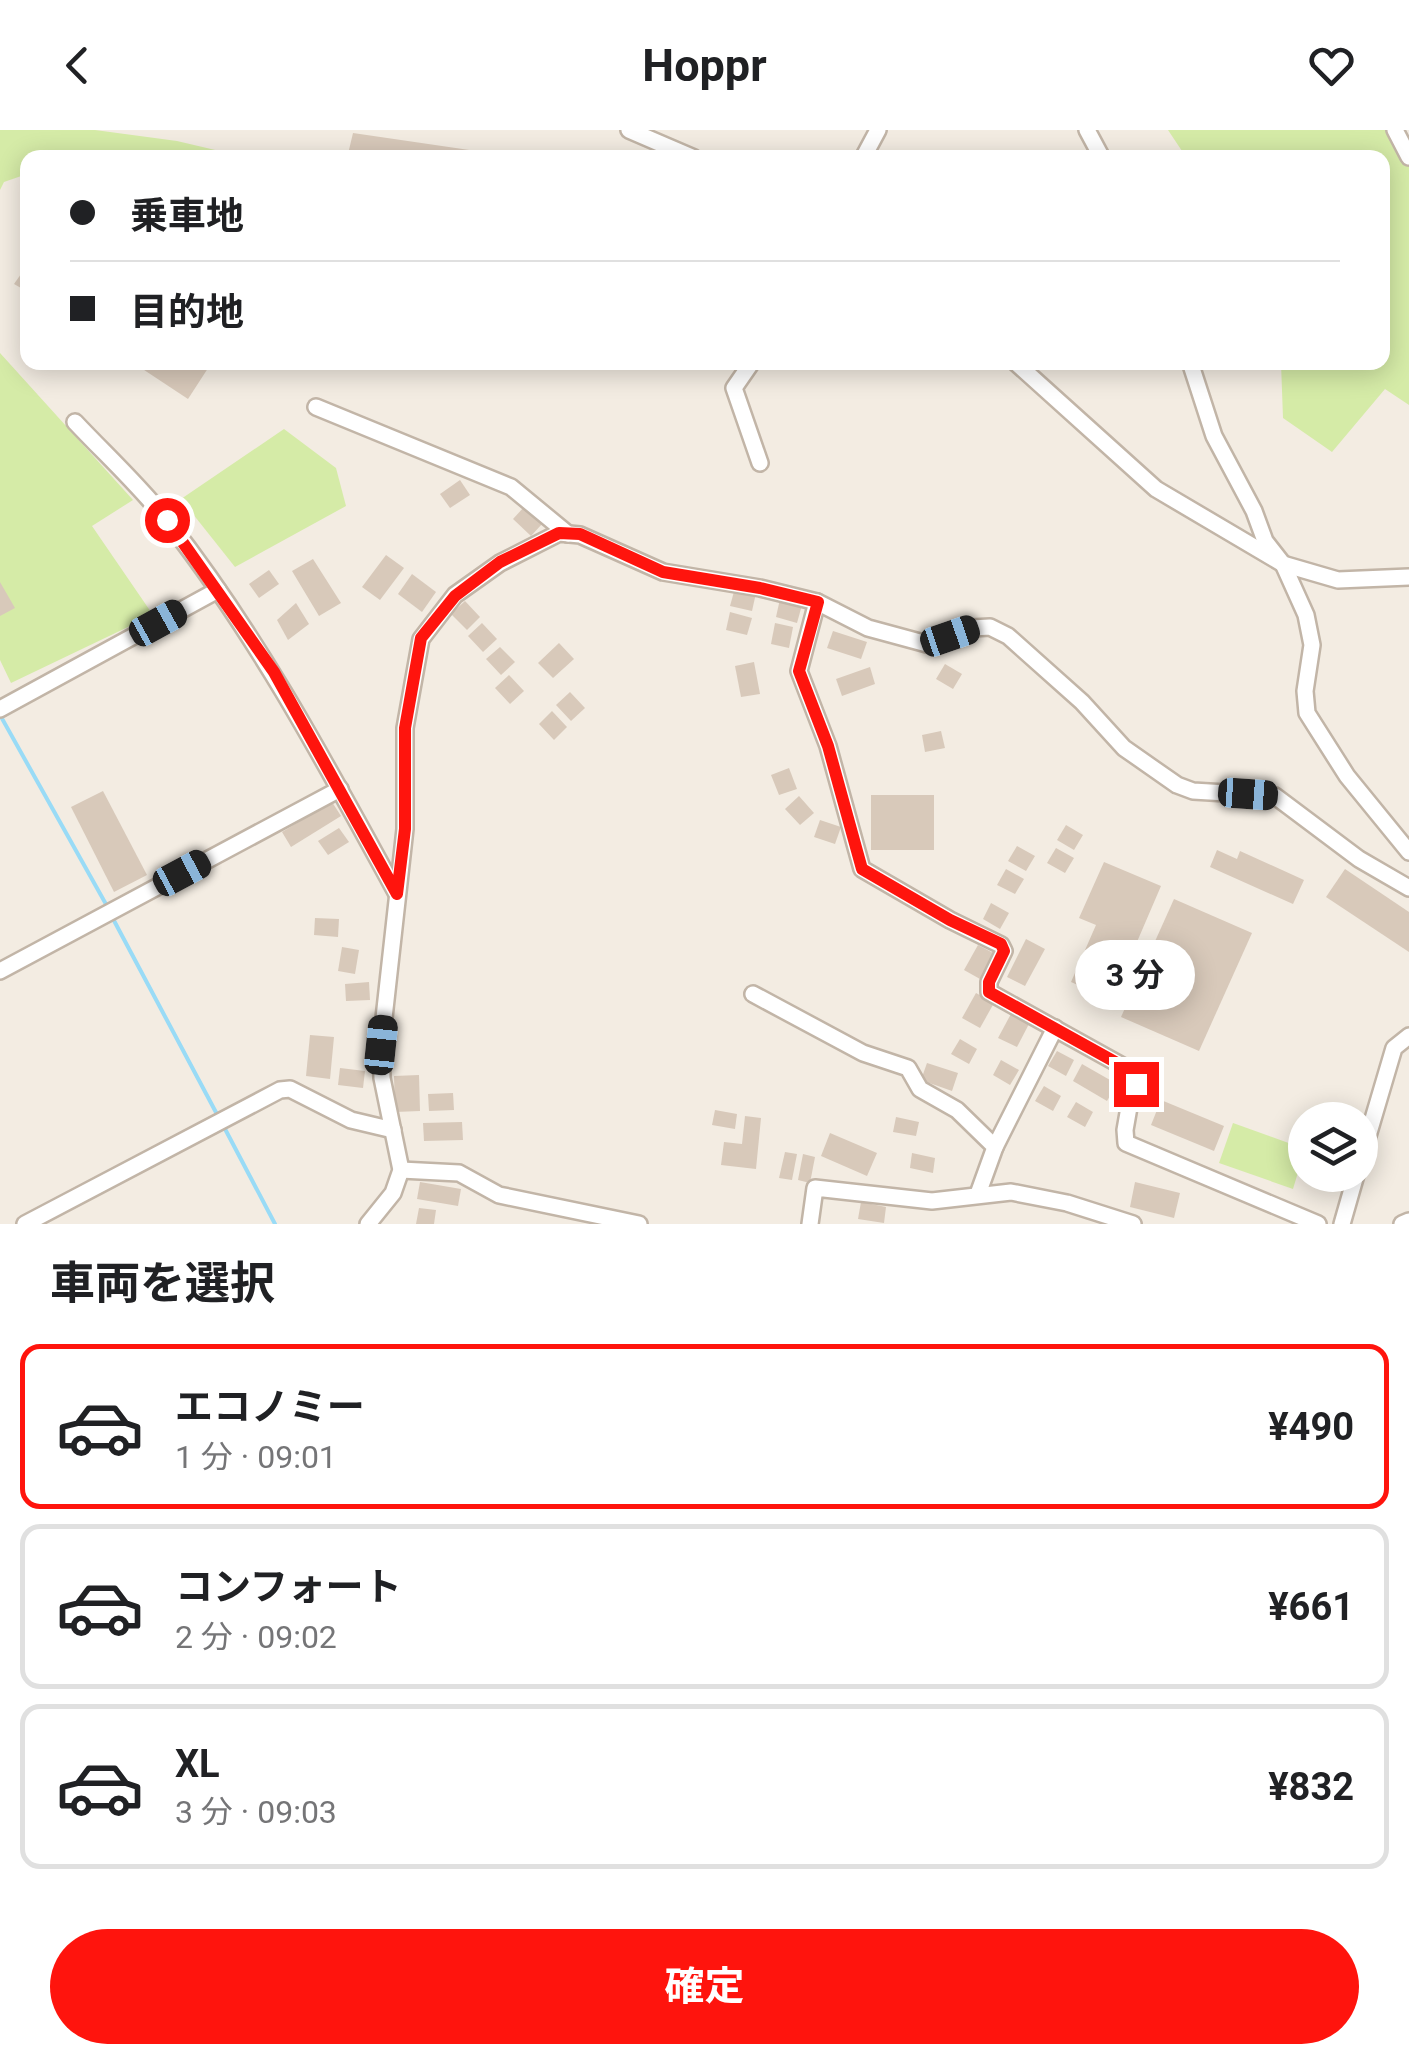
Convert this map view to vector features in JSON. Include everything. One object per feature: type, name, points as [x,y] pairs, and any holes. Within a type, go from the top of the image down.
[{"type":"street","points":[[628,130],[675,150]]},
{"type":"street","points":[[1395,130],[1409,157]]},
{"type":"street","points":[[746,370],[734,388],[760,463]]},
{"type":"street","points":[[1025,370],[1156,489],[1283,564],[1338,580],[1409,576]]},
{"type":"street","points":[[1193,370],[1214,436],[1306,615],[1312,645],[1305,691],[1307,714],[1347,776],[1409,852]]},
{"type":"street","points":[[316,407],[511,486],[568,534]]},
{"type":"street","points":[[75,422],[167,520],[274,672],[397,894]]},
{"type":"street","points":[[368,1224],[393,1194],[402,1170],[382,1078],[381,1045],[405,829],[405,728],[421,638],[455,596],[488,571],[559,533],[580,534],[663,572],[818,602],[868,628],[928,644],[972,628],[990,627],[1008,636],[1082,702],[1124,748],[1176,784],[1194,791],[1275,796],[1359,858],[1409,888]]},
{"type":"street","points":[[3,707],[218,590]]},
{"type":"street","points":[[818,602],[799,671],[828,746],[862,869],[950,920],[1001,944],[1004,951],[989,982],[989,992],[1135,1073],[1126,1143],[1318,1224]]},
{"type":"street","points":[[0,971],[340,789]]},
{"type":"street","points":[[753,994],[863,1053],[908,1068],[920,1089],[957,1110],[995,1148]]},
{"type":"street","points":[[978,1194],[995,1148],[1055,1028]]},
{"type":"street","points":[[1378,1102],[1394,1048],[1409,1036]]},
{"type":"street","points":[[26,1224],[280,1090],[290,1089],[351,1120],[392,1130]]},
{"type":"street","points":[[402,1170],[459,1173],[498,1195],[638,1224]]},
{"type":"street","points":[[810,1224],[815,1188],[932,1200],[1011,1192],[1068,1202],[1133,1224]]},
{"type":"street","points":[[1342,1224],[1351,1192]]},
{"type":"street","points":[[1402,1224],[1409,1221]]},
{"type":"green space","points":[[0,130],[95,130],[215,150],[20,150],[20,176],[4,182],[0,190]]},
{"type":"green space","points":[[1168,130],[1389,130],[1392,141],[1409,163],[1409,405],[1385,389],[1332,452],[1283,418],[1281,370],[1390,370],[1390,150],[1181,150]]},
{"type":"green space","points":[[0,353],[133,500],[92,526],[153,615],[11,683],[0,660]]},
{"type":"green space","points":[[284,429],[336,468],[346,506],[235,567],[181,499]]},
{"type":"green space","points":[[1233,1123],[1288,1143],[1288,1187],[1219,1163]]},
{"type":"building","points":[[353,133],[469,150],[349,150]]},
{"type":"building","points":[[144,370],[207,370],[188,399]]},
{"type":"building","points":[[460,480],[470,495],[450,508],[440,494]]},
{"type":"building","points":[[524,507],[542,524],[531,536],[513,519]]},
{"type":"building","points":[[386,555],[404,568],[380,600],[362,587]]},
{"type":"building","points":[[313,559],[341,603],[319,616],[292,571]]},
{"type":"building","points":[[269,570],[279,584],[259,598],[249,584]]},
{"type":"building","points":[[412,574],[436,592],[422,612],[398,594]]},
{"type":"building","points":[[0,582],[15,608],[0,616]]},
{"type":"building","points":[[735,588],[756,593],[752,611],[730,606]]},
{"type":"building","points":[[780,599],[802,605],[797,623],[776,617]]},
{"type":"building","points":[[465,601],[480,617],[467,630],[451,614]]},
{"type":"building","points":[[296,603],[309,624],[288,640],[277,620]]},
{"type":"building","points":[[730,612],[752,618],[747,635],[726,630]]},
{"type":"building","points":[[482,623],[497,639],[483,652],[468,636]]},
{"type":"building","points":[[775,623],[793,627],[789,648],[771,644]]},
{"type":"building","points":[[833,631],[867,642],[861,659],[827,648]]},
{"type":"building","points":[[559,643],[574,659],[553,678],[538,663]]},
{"type":"building","points":[[500,647],[515,662],[501,675],[486,659]]},
{"type":"building","points":[[754,662],[760,694],[741,697],[735,666]]},
{"type":"building","points":[[945,664],[962,674],[953,689],[936,679]]},
{"type":"building","points":[[870,667],[875,684],[842,696],[836,679]]},
{"type":"building","points":[[509,675],[524,691],[510,704],[495,688]]},
{"type":"building","points":[[570,692],[585,708],[571,721],[556,705]]},
{"type":"building","points":[[552,711],[567,727],[554,740],[539,724]]},
{"type":"building","points":[[941,731],[945,748],[925,752],[922,735]]},
{"type":"building","points":[[789,768],[797,789],[779,795],[771,775]]},
{"type":"building","points":[[103,791],[147,875],[114,892],[71,807]]},
{"type":"building","points":[[871,795],[934,795],[934,850],[871,850]]},
{"type":"building","points":[[799,796],[814,813],[800,825],[785,809]]},
{"type":"building","points":[[332,802],[341,816],[291,847],[282,832]]},
{"type":"building","points":[[820,820],[841,827],[835,844],[814,837]]},
{"type":"building","points":[[1066,825],[1083,835],[1074,850],[1057,840]]},
{"type":"building","points":[[339,828],[349,842],[328,855],[318,841]]},
{"type":"building","points":[[1017,846],[1035,856],[1026,871],[1008,861]]},
{"type":"building","points":[[1056,848],[1074,858],[1065,873],[1047,863]]},
{"type":"building","points":[[1217,850],[1237,859],[1240,851],[1304,880],[1293,904],[1210,867]]},
{"type":"building","points":[[1104,862],[1161,886],[1112,1000],[1071,982],[1096,925],[1079,918]]},
{"type":"building","points":[[1006,869],[1024,879],[1015,894],[997,885]]},
{"type":"building","points":[[1345,869],[1409,912],[1409,952],[1326,897]]},
{"type":"building","points":[[1174,899],[1252,933],[1199,1051],[1121,1017]]},
{"type":"building","points":[[991,903],[1009,913],[1000,929],[983,919]]},
{"type":"building","points":[[315,918],[339,919],[338,937],[314,935]]},
{"type":"building","points":[[1026,939],[1045,949],[1025,986],[1007,977]]},
{"type":"building","points":[[978,945],[995,954],[980,979],[964,970]]},
{"type":"building","points":[[342,947],[359,950],[355,974],[338,971]]},
{"type":"building","points":[[369,982],[370,1000],[346,1001],[345,984]]},
{"type":"building","points":[[976,993],[994,1003],[980,1028],[962,1018]]},
{"type":"building","points":[[1012,1012],[1030,1022],[1017,1047],[998,1038]]},
{"type":"building","points":[[310,1035],[334,1037],[330,1079],[306,1076]]},
{"type":"building","points":[[960,1039],[977,1049],[969,1064],[951,1054]]},
{"type":"building","points":[[1057,1051],[1074,1060],[1066,1076],[1048,1066]]},
{"type":"building","points":[[1001,1060],[1019,1070],[1010,1085],[993,1075]]},
{"type":"building","points":[[927,1063],[958,1073],[952,1091],[921,1080]]},
{"type":"building","points":[[1082,1064],[1117,1084],[1107,1101],[1073,1081]]},
{"type":"building","points":[[340,1068],[365,1071],[363,1088],[338,1085]]},
{"type":"building","points":[[419,1075],[420,1111],[395,1112],[394,1076]]},
{"type":"building","points":[[1044,1086],[1061,1096],[1053,1111],[1035,1101]]},
{"type":"building","points":[[453,1093],[454,1110],[429,1111],[428,1094]]},
{"type":"building","points":[[1161,1100],[1224,1126],[1214,1151],[1151,1125]]},
{"type":"building","points":[[1076,1102],[1093,1112],[1085,1127],[1067,1117]]},
{"type":"building","points":[[715,1110],[737,1114],[735,1129],[712,1125]]},
{"type":"building","points":[[745,1116],[761,1118],[756,1169],[721,1165],[724,1142],[742,1144]]},
{"type":"building","points":[[896,1117],[919,1122],[916,1136],[893,1132]]},
{"type":"building","points":[[462,1122],[463,1140],[424,1141],[423,1123]]},
{"type":"building","points":[[830,1133],[877,1153],[867,1176],[821,1156]]},
{"type":"building","points":[[785,1152],[797,1154],[792,1180],[779,1178]]},
{"type":"building","points":[[912,1153],[935,1158],[933,1173],[910,1168]]},
{"type":"building","points":[[803,1154],[815,1157],[810,1183],[798,1180]]},
{"type":"building","points":[[420,1182],[461,1189],[458,1206],[417,1199]]},
{"type":"building","points":[[1135,1182],[1180,1193],[1174,1218],[1130,1207]]},
{"type":"building","points":[[861,1202],[886,1207],[884,1223],[858,1219]]},
{"type":"building","points":[[419,1208],[436,1210],[434,1224],[416,1224]]},
{"type":"waterway","points":[[0,715],[107,906]]},
{"type":"waterway","points":[[111,915],[219,1118]]},
{"type":"waterway","points":[[224,1127],[275,1224]]},
{"type":"route","points":[[167,520],[274,672],[397,894],[405,829],[405,728],[421,638],[455,596],[500,562],[559,533],[580,534],[663,572],[818,602],[799,671],[828,746],[862,869],[950,920],[1001,944],[1004,951],[989,982],[989,992],[1135,1073],[1136,1084]]}]
